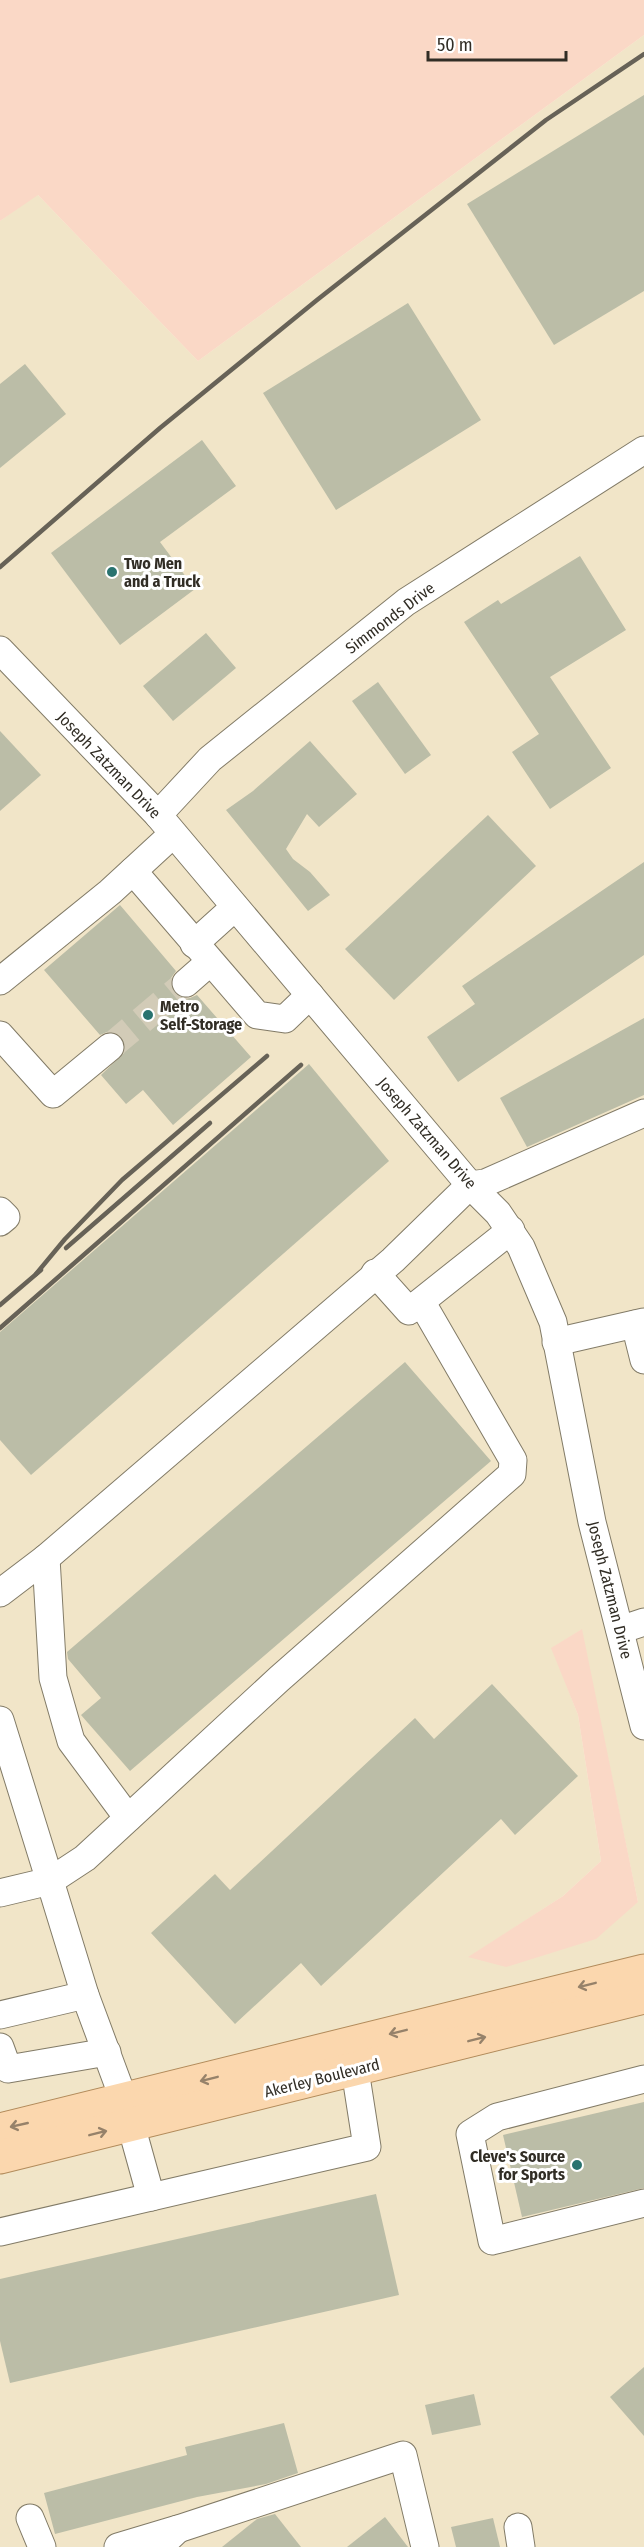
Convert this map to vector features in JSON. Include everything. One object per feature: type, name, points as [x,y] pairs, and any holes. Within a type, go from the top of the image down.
[{"type":"main road","name":"Akerley Boulevard","points":[[0,2157],[127,2112],[644,1971]]},
{"type":"main road","name":"Akerley Boulevard","points":[[0,2130],[127,2112],[355,2070],[644,1997]]},
{"type":"street","name":"Simmonds Drive","points":[[0,981],[133,871],[210,759],[406,603],[644,450]]},
{"type":"street","name":"Joseph Zatzman Drive","points":[[0,650],[166,824],[470,1185],[511,1230],[535,1275],[553,1322],[592,1522],[632,1626],[644,1726]]},
{"type":"street","points":[[133,871],[257,1015],[285,1019],[310,996]]},
{"type":"street","points":[[186,983],[202,953],[235,907]]},
{"type":"street","points":[[0,1035],[53,1094],[110,1047]]},
{"type":"street","points":[[0,1593],[46,1558],[393,1260],[470,1185],[485,1183],[644,1113]]},
{"type":"street","points":[[0,1211],[6,1217],[0,1222]]},
{"type":"street","points":[[375,1274],[409,1311],[422,1303],[511,1230]]},
{"type":"street","points":[[0,1893],[50,1881],[85,1858],[279,1679],[512,1474],[513,1460],[422,1303]]},
{"type":"street","points":[[556,1342],[640,1323],[644,1360]]},
{"type":"street","points":[[46,1558],[53,1678],[71,1741],[128,1818]]},
{"type":"street","points":[[0,1720],[10,1784],[50,1881],[85,1995],[127,2112],[151,2197]]},
{"type":"street","points":[[0,2015],[85,1995]]},
{"type":"street","points":[[0,2047],[8,2069],[107,2052]]},
{"type":"street","points":[[0,2232],[367,2147],[355,2070]]},
{"type":"street","points":[[644,2079],[497,2117],[470,2134],[492,2241],[644,2202]]},
{"type":"street","points":[[118,2547],[168,2538],[403,2455],[425,2547]]},
{"type":"street","points":[[30,2518],[42,2547]]},
{"type":"shaded area","points":[[0,0],[644,0],[644,35],[198,361],[38,195],[0,221]]},
{"type":"shaded area","points":[[644,35],[644,2547],[0,2547],[0,221],[37,194],[198,361]],"holes":[[[581,1630],[638,1902],[469,1957],[563,1896],[601,1861],[578,1715],[552,1648]]]},
{"type":"shaded area","points":[[582,1629],[638,1902],[596,1939],[506,1967],[468,1957],[563,1896],[601,1861],[578,1715],[551,1648]]},
{"type":"building","points":[[644,95],[644,291],[554,345],[467,204]]},
{"type":"building","points":[[408,303],[481,420],[336,510],[263,393]]},
{"type":"building","points":[[25,364],[66,414],[0,468],[0,384]]},
{"type":"building","points":[[202,440],[236,486],[160,542],[195,589],[120,645],[51,553]]},
{"type":"building","points":[[580,556],[626,630],[550,677],[611,768],[550,809],[512,752],[539,734],[464,622],[498,600],[501,604]]},
{"type":"building","points":[[206,633],[236,668],[173,721],[143,686]]},
{"type":"building","points":[[378,682],[431,755],[405,774],[352,701]]},
{"type":"building","points":[[0,731],[41,775],[0,811]]},
{"type":"building","points":[[310,741],[357,794],[319,827],[307,814],[286,849],[293,859],[310,872],[330,895],[308,911],[226,810],[253,791]]},
{"type":"building","points":[[488,815],[536,866],[394,1000],[345,949]]},
{"type":"building","points":[[644,862],[644,955],[458,1082],[427,1037],[475,1004],[462,986]]},
{"type":"building","name":"Metro Self-Storage","points":[[120,905],[176,971],[171,978],[174,993],[182,998],[197,995],[251,1057],[173,1125],[143,1090],[126,1104],[101,1075],[124,1053],[126,1045],[122,1037],[115,1032],[100,1035],[44,970]]},
{"type":"building","points":[[644,1018],[644,1095],[527,1147],[500,1098]]},
{"type":"building","points":[[309,1064],[389,1161],[31,1475],[0,1440],[0,1332]]},
{"type":"building","points":[[405,1362],[491,1461],[130,1771],[81,1715],[101,1698],[68,1659],[67,1652]]},
{"type":"building","points":[[492,1684],[578,1776],[515,1835],[501,1819],[321,1986],[301,1963],[235,2024],[151,1933],[215,1874],[230,1890],[415,1718],[434,1739]]},
{"type":"building","name":"Cleve's Source for Sports","points":[[644,2102],[644,2188],[522,2217],[503,2135]]},
{"type":"building","points":[[376,2194],[399,2295],[10,2383],[0,2341],[0,2279]]},
{"type":"building","points":[[644,2367],[644,2436],[610,2397]]},
{"type":"building","points":[[474,2394],[481,2425],[432,2435],[425,2405]]},
{"type":"building","points":[[284,2423],[298,2473],[266,2484],[197,2497],[55,2534],[44,2493],[187,2455],[185,2447]]},
{"type":"building","points":[[275,2514],[301,2547],[222,2547],[257,2519]]},
{"type":"building","points":[[385,2517],[408,2547],[347,2547]]},
{"type":"building","points":[[493,2518],[500,2547],[456,2547],[451,2527]]},
{"type":"tunnel","points":[[110,1047],[186,983]]},
{"type":"railway","points":[[0,567],[160,428],[317,300],[546,120],[644,54]]},
{"type":"railway","points":[[36,1274],[65,1239],[122,1180],[267,1056]]},
{"type":"railway","points":[[0,1328],[301,1065]]},
{"type":"railway","points":[[66,1248],[210,1123]]},
{"type":"railway","points":[[0,1305],[41,1270]]},
{"type":"place","name":"Two Men and a Truck","points":[[112,572]]},
{"type":"place","name":"Metro Self-Storage","points":[[148,1015]]},
{"type":"place","name":"Cleve's Source for Sports","points":[[577,2165]]}]
